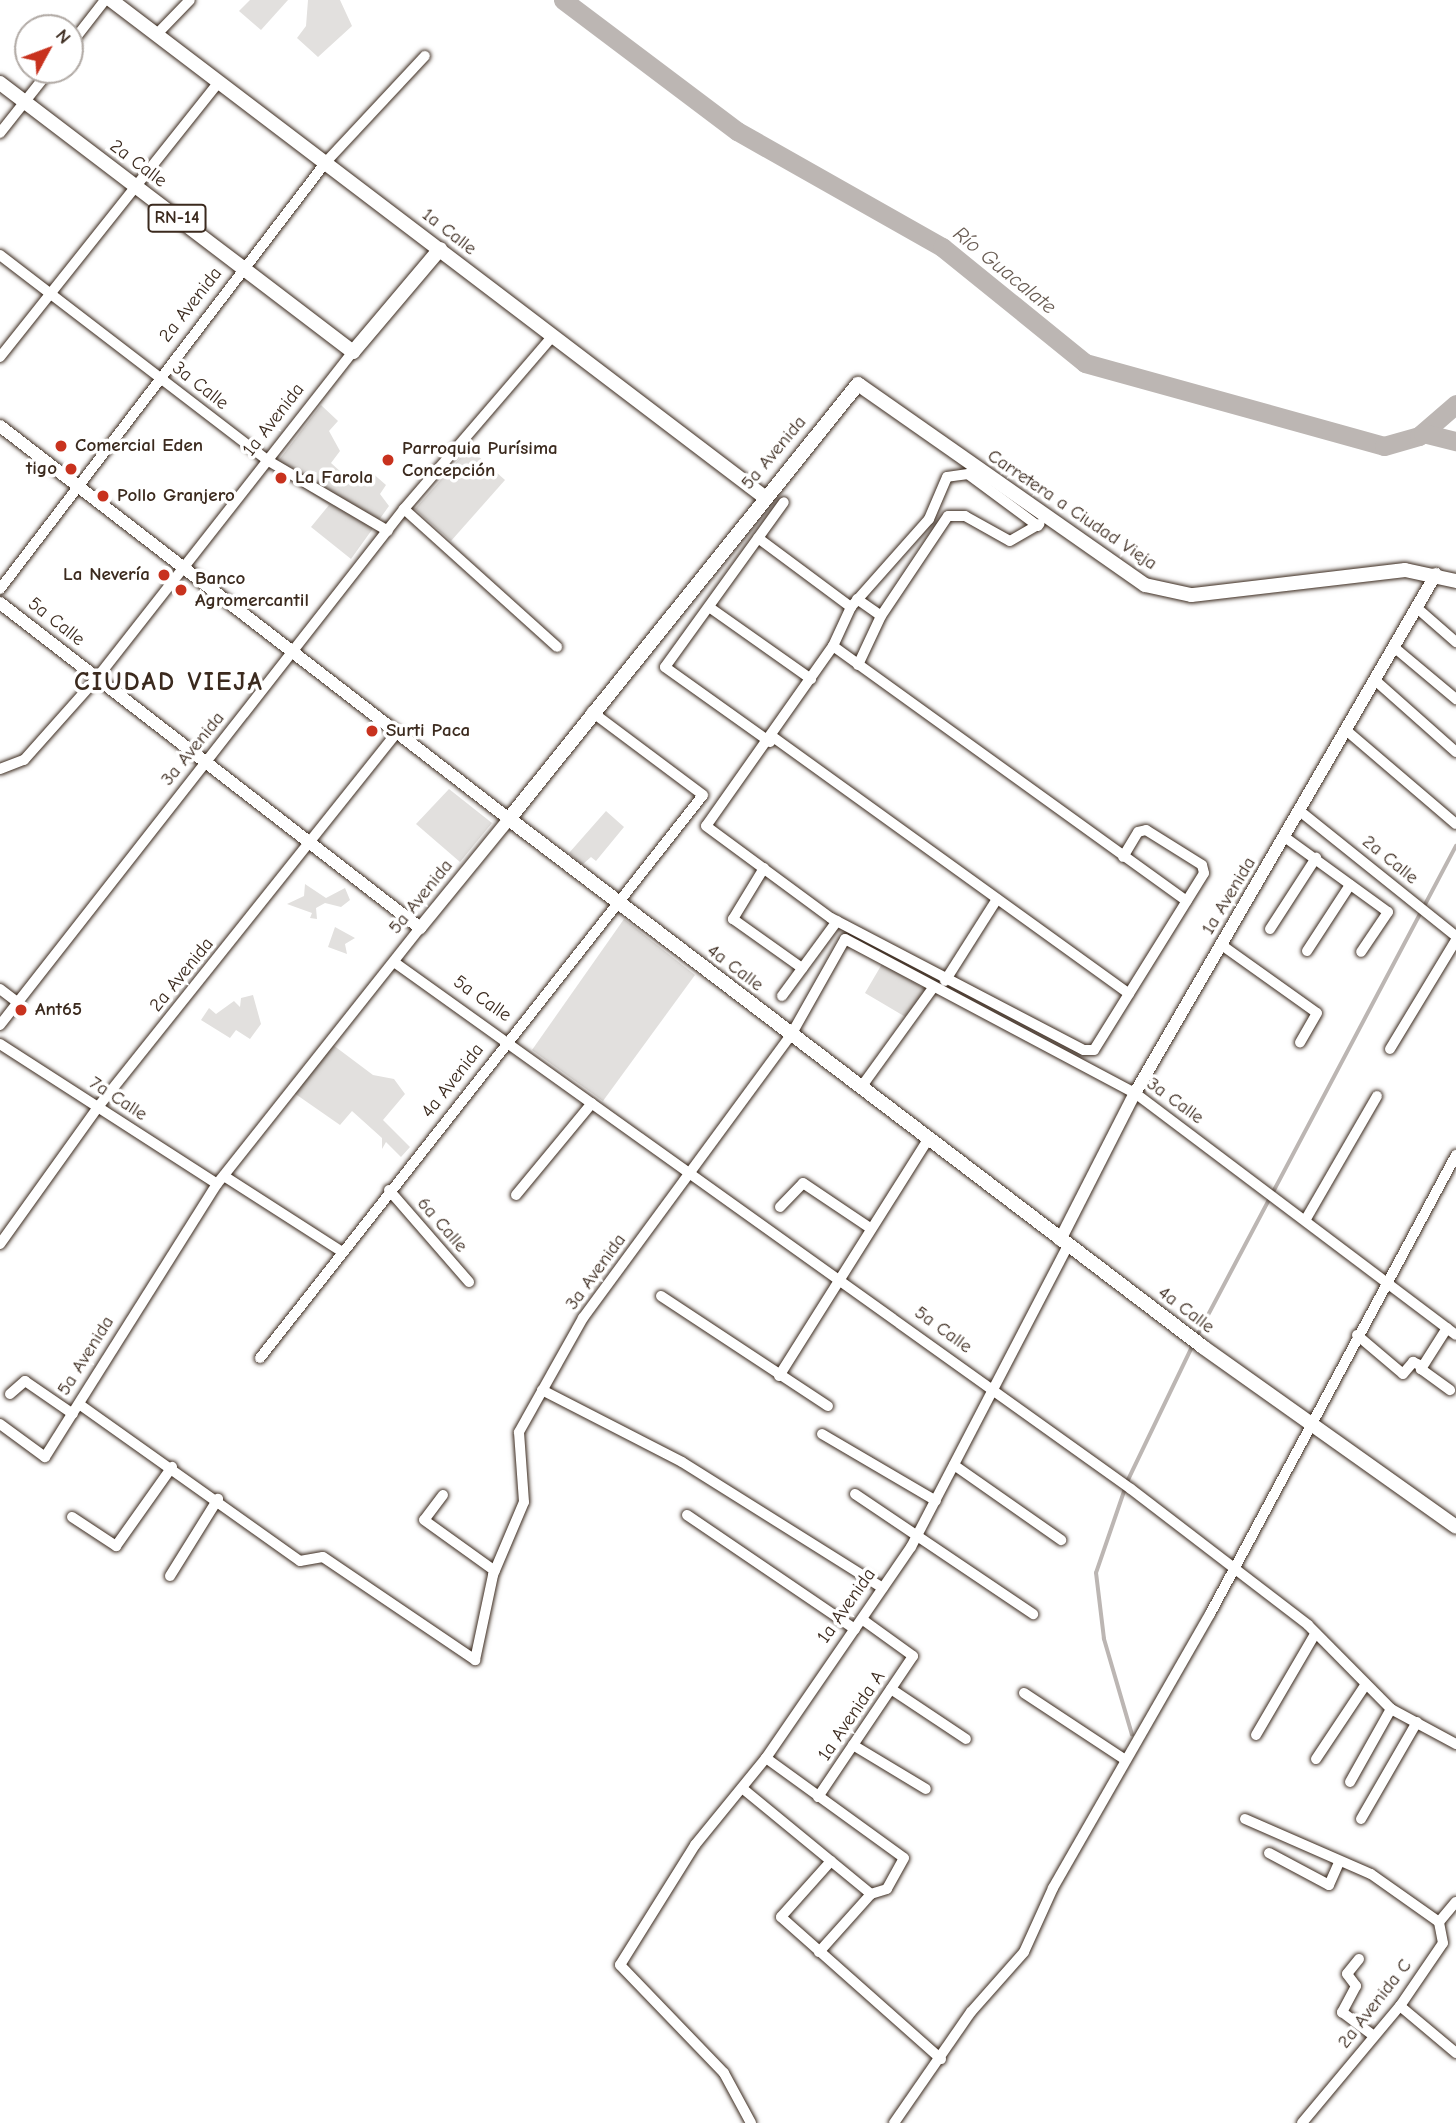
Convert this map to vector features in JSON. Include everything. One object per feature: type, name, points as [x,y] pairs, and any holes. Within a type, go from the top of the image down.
[{"type":"main road","name":"1a Calle","points":[[111,0],[763,496]]},
{"type":"main road","name":"2a Calle","points":[[0,83],[353,352]]},
{"type":"main road","name":"1a Avenida","points":[[353,352],[440,250]]},
{"type":"main road","name":"5a Avenida","points":[[509,819],[763,496],[858,384]]},
{"type":"main road","name":"Carretera a Ciudad Vieja","points":[[858,384],[1043,522],[1145,585],[1191,595],[1405,570],[1445,577]]},
{"type":"main road","name":"4a Calle","points":[[509,819],[1203,1347],[1308,1425],[1456,1527]]},
{"type":"street","points":[[84,27],[105,0]]},
{"type":"street","points":[[157,34],[190,0]]},
{"type":"street","name":"2a Avenida","points":[[0,589],[158,375],[326,162],[425,56]]},
{"type":"street","points":[[0,357],[134,185],[219,82]]},
{"type":"street","points":[[0,133],[39,84]]},
{"type":"street","name":"3a Calle","points":[[0,255],[267,460],[388,531]]},
{"type":"street","name":"3a Avenida","points":[[0,1025],[404,509],[552,337]]},
{"type":"street","name":"1a Avenida","points":[[0,769],[23,760],[97,678],[353,352]]},
{"type":"street","name":"4a Calle","points":[[0,426],[186,565],[509,819]]},
{"type":"street","points":[[858,665],[881,616],[948,516],[965,516],[1010,541],[1043,522],[968,474],[957,472],[947,477],[929,519],[854,603],[833,646],[771,739],[706,827],[837,921],[945,981],[1084,1050],[1094,1050],[1204,873],[1202,865],[1146,830],[1138,832],[1123,857]]},
{"type":"street","points":[[784,502],[665,667],[1129,993]]},
{"type":"street","points":[[404,509],[557,647]]},
{"type":"street","points":[[758,538],[854,603],[881,616]]},
{"type":"street","name":"1a Avenida","points":[[751,2123],[723,2073],[620,1965],[695,1845],[766,1758],[863,1620],[920,1533],[1135,1093],[1286,838],[1417,608],[1445,577]]},
{"type":"street","name":"5a Calle","points":[[0,603],[420,928]]},
{"type":"street","points":[[709,607],[811,679]]},
{"type":"street","points":[[1417,608],[1456,642]]},
{"type":"street","points":[[833,646],[1186,901]]},
{"type":"street","points":[[1395,648],[1456,699]]},
{"type":"street","points":[[1376,681],[1456,752]]},
{"type":"street","name":"4a Avenida","points":[[260,1358],[507,1040],[704,795],[592,712]]},
{"type":"street","points":[[1348,731],[1456,824]]},
{"type":"street","name":"2a Avenida","points":[[0,1244],[98,1107],[397,733]]},
{"type":"street","name":"2a Calle","points":[[1301,812],[1456,938]]},
{"type":"street","name":"5a Avenida","points":[[0,1424],[45,1457],[217,1184],[509,819]]},
{"type":"street","points":[[1286,838],[1388,912],[1361,952]]},
{"type":"street","points":[[1270,929],[1316,858]]},
{"type":"street","points":[[764,868],[733,919],[802,968]]},
{"type":"street","points":[[1307,951],[1350,885]]},
{"type":"street","points":[[945,981],[997,899]]},
{"type":"street","points":[[782,996],[837,921]]},
{"type":"street","points":[[1390,1049],[1456,938]]},
{"type":"street","name":"3a Calle","points":[[845,939],[1135,1093],[1282,1199],[1456,1335]]},
{"type":"street","name":"3a Avenida","points":[[218,1499],[300,1562],[323,1557],[471,1660],[487,1625],[495,1570],[524,1502],[519,1432],[583,1318],[792,1035],[845,939]]},
{"type":"street","points":[[1223,946],[1317,1013],[1300,1042]]},
{"type":"street","name":"5a Calle","points":[[394,962],[507,1040],[1127,1486],[1315,1634],[1391,1710],[1456,1744]]},
{"type":"street","points":[[862,1086],[933,988]]},
{"type":"street","points":[[0,989],[17,1002]]},
{"type":"street","name":"7a Calle","points":[[0,1044],[217,1184]]},
{"type":"street","points":[[1307,1219],[1377,1096]]},
{"type":"street","points":[[516,1195],[592,1103]]},
{"type":"street","points":[[779,1376],[838,1277],[928,1139]]},
{"type":"street","points":[[894,2123],[941,2059],[971,2012],[1024,1952],[1124,1759],[1233,1571],[1308,1425],[1456,1155]]},
{"type":"street","points":[[224,1176],[341,1251]]},
{"type":"street","points":[[780,1207],[803,1183],[870,1228]]},
{"type":"street","name":"6a Calle","points":[[389,1190],[469,1282]]},
{"type":"street","points":[[661,1296],[828,1406]]},
{"type":"street","points":[[1422,1366],[1447,1328]]},
{"type":"street","points":[[1357,1335],[1403,1374],[1413,1362],[1422,1366],[1450,1390]]},
{"type":"street","points":[[10,1394],[25,1381],[73,1414]]},
{"type":"street","points":[[542,1390],[682,1462],[883,1588]]},
{"type":"street","points":[[79,1404],[218,1499],[170,1576]]},
{"type":"street","points":[[822,1434],[936,1502]]},
{"type":"street","points":[[954,1465],[1061,1540]]},
{"type":"street","points":[[72,1517],[116,1546],[172,1467]]},
{"type":"street","points":[[855,1494],[920,1533],[1033,1614]]},
{"type":"street","points":[[443,1495],[424,1520],[495,1570]]},
{"type":"street","points":[[687,1515],[855,1629]]},
{"type":"street","name":"1a Avenida A","points":[[818,1797],[913,1654],[863,1620]]},
{"type":"street","points":[[1256,1735],[1315,1634]]},
{"type":"street","points":[[1316,1759],[1366,1684]]},
{"type":"street","points":[[891,1689],[966,1739]]},
{"type":"street","points":[[1024,1693],[1124,1759]]},
{"type":"street","points":[[1350,1782],[1391,1710]]},
{"type":"street","points":[[1361,1819],[1417,1722]]},
{"type":"street","points":[[853,1745],[926,1789]]},
{"type":"street","points":[[766,1758],[904,1858],[887,1889],[871,1894],[819,1952]]},
{"type":"street","points":[[742,1788],[871,1894]]},
{"type":"street","points":[[1245,1819],[1339,1863],[1371,1874],[1439,1922],[1456,1902]]},
{"type":"street","points":[[1269,1853],[1329,1885],[1339,1863]]},
{"type":"street","points":[[831,1861],[781,1916],[941,2059]]},
{"type":"street","name":"2a Avenida C","points":[[1301,2123],[1400,2006],[1446,1936],[1439,1922]]},
{"type":"street","points":[[1359,1959],[1347,1974],[1356,1986],[1342,2012],[1374,2036]]},
{"type":"street","points":[[1400,2006],[1456,2053]]},
{"type":"shaded area","points":[[250,0],[288,0],[261,30],[239,11]]},
{"type":"shaded area","points":[[308,0],[340,0],[352,26],[318,57],[297,38],[306,26]]},
{"type":"shaded area","points":[[321,405],[338,421],[329,431],[340,451],[331,463],[353,483],[370,471],[386,485],[380,494],[389,506],[351,559],[311,527],[329,505],[273,468]]},
{"type":"shaded area","points":[[469,448],[505,480],[451,541],[415,509]]},
{"type":"shaded area","points":[[449,789],[492,823],[460,862],[416,824]]},
{"type":"shaded area","points":[[606,811],[624,827],[596,861],[591,857],[582,865],[569,853]]},
{"type":"shaded area","points":[[305,884],[326,898],[345,888],[350,900],[341,907],[325,903],[316,908],[317,919],[310,918],[312,913],[287,904],[304,896]]},
{"type":"shaded area","points":[[624,919],[695,975],[603,1101],[532,1050]]},
{"type":"shaded area","points":[[335,927],[355,938],[345,944],[347,954],[328,947]]},
{"type":"shaded area","points":[[882,964],[927,990],[909,1019],[865,993]]},
{"type":"shaded area","points":[[253,995],[261,1024],[250,1039],[236,1030],[230,1038],[201,1020],[209,1008],[216,1014],[234,1001],[240,1007],[241,998]]},
{"type":"shaded area","points":[[333,1045],[373,1075],[394,1079],[405,1094],[383,1120],[410,1147],[401,1157],[386,1142],[382,1149],[382,1138],[352,1111],[340,1125],[294,1093]]},
{"type":"waterway","name":"Río Guacalate","points":[[563,0],[737,131],[942,247],[1085,363],[1384,446],[1419,436],[1456,404]]},
{"type":"waterway","points":[[1423,433],[1456,441]]},
{"type":"waterway","points":[[1197,1336],[1456,846]]},
{"type":"waterway","points":[[1132,1735],[1104,1639],[1096,1573],[1128,1480],[1194,1343]]},
{"type":"place","name":"Comercial Eden","points":[[61,446]]},
{"type":"place","name":"Parroquia Purísima Concepción","points":[[388,460]]},
{"type":"place","name":"tigo","points":[[71,469]]},
{"type":"place","name":"La Farola","points":[[281,478]]},
{"type":"place","name":"Pollo Granjero","points":[[103,496]]},
{"type":"place","name":"La Nevería","points":[[164,575]]},
{"type":"place","name":"Banco Agromercantil","points":[[181,590]]},
{"type":"place","name":"Surti Paca","points":[[372,731]]},
{"type":"place","name":"Ant65","points":[[21,1010]]},
{"type":"district","name":"CIUDAD VIEJA","points":[[169,683]]}]
